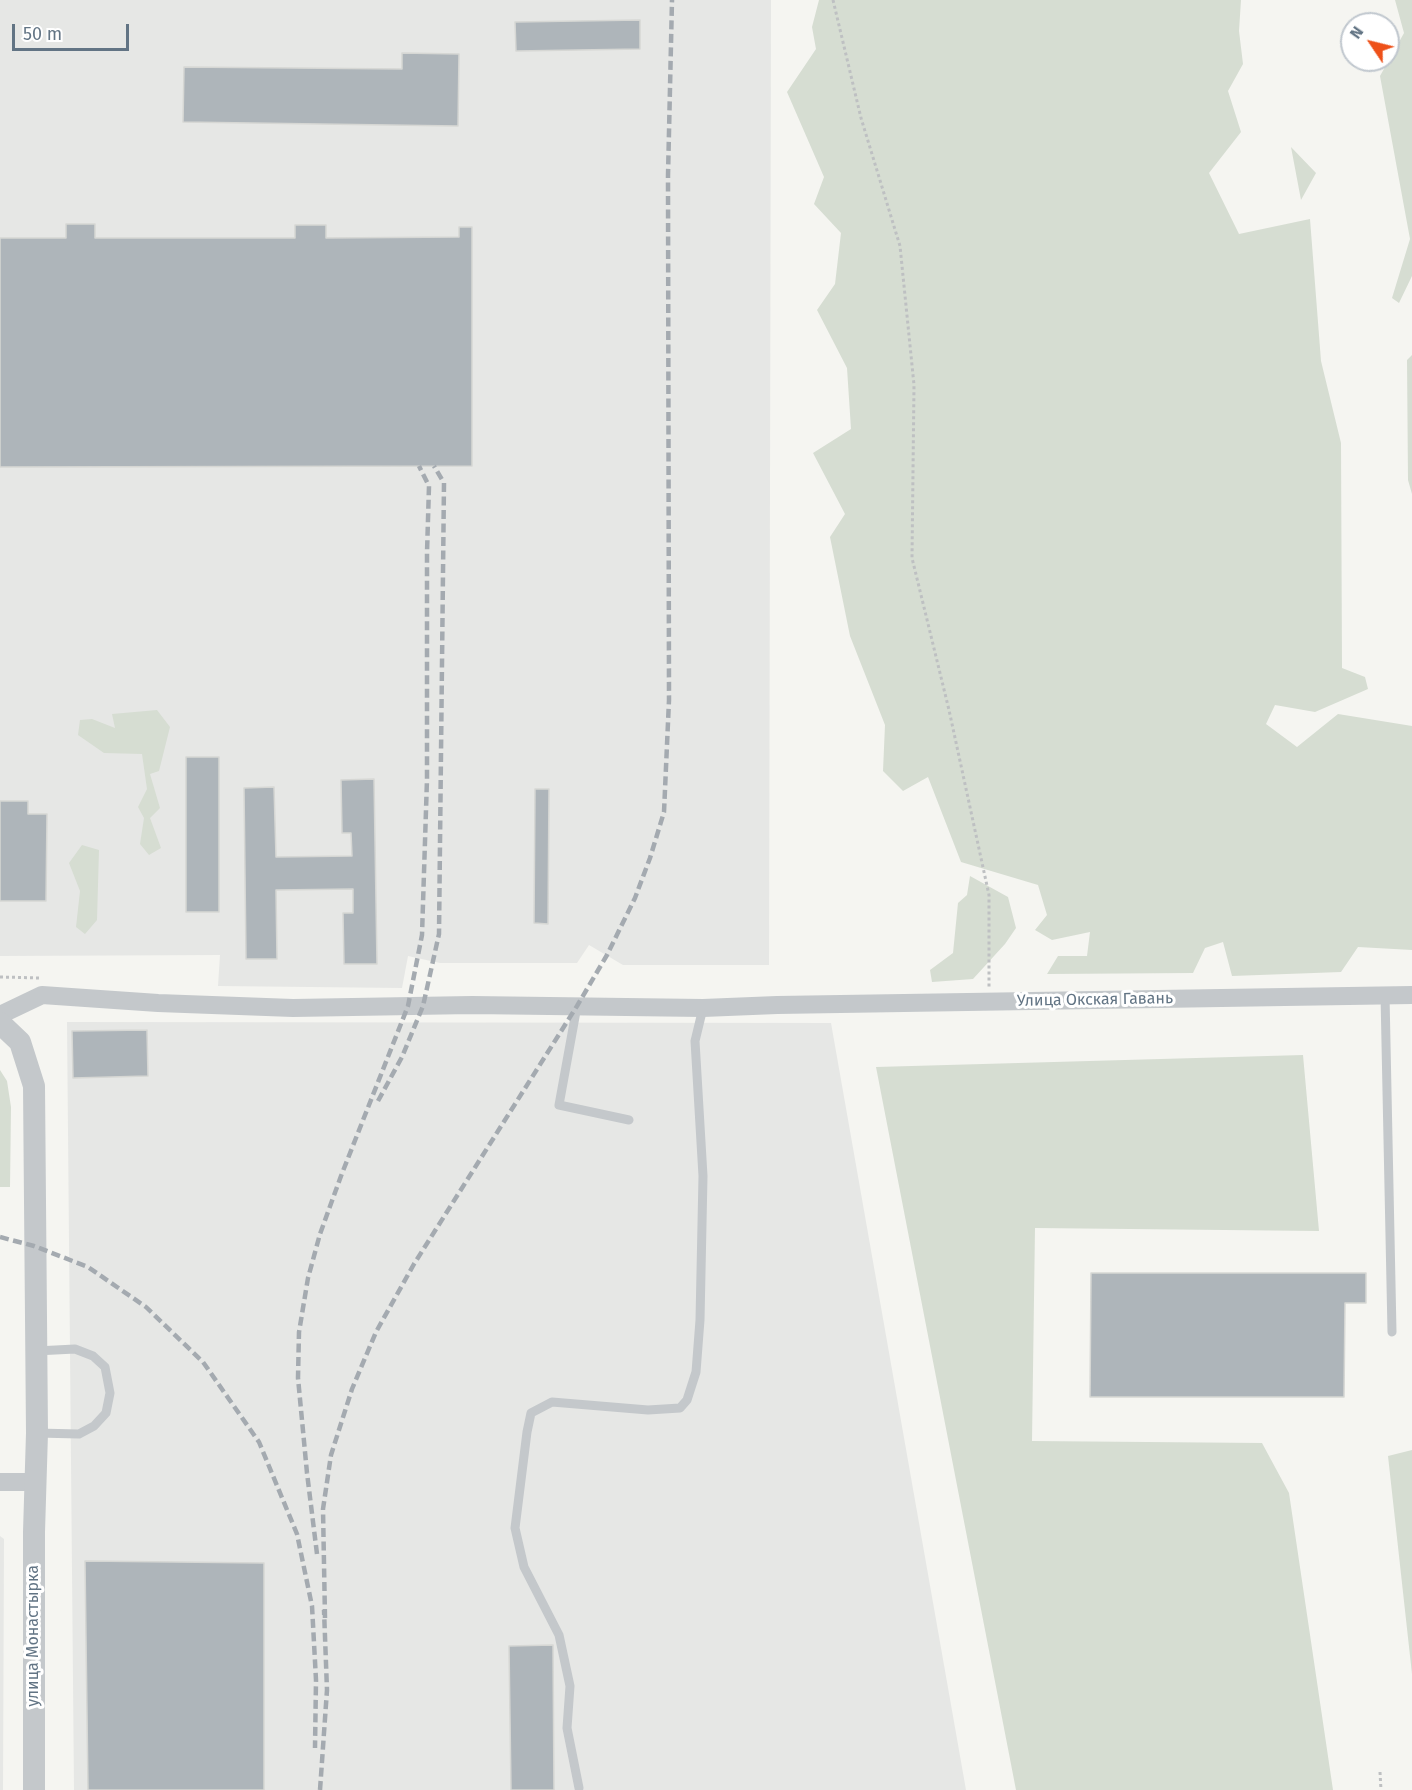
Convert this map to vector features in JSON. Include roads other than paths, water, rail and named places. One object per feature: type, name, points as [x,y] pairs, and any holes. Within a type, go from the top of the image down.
[{"type":"street","name":"Улица Окская Гавань","points":[[0,1014],[42,995],[158,1003],[293,1008],[472,1005],[703,1008],[1412,995]]},
{"type":"street","points":[[0,1023],[20,1042],[34,1086],[37,1433]]},
{"type":"street","name":"улица Монастырка","points":[[34,1790],[37,1433]]},
{"type":"street","points":[[0,1482],[35,1482]]},
{"type":"lane","points":[[1385,995],[1392,1332]]},
{"type":"lane","points":[[577,1006],[559,1106],[628,1120]]},
{"type":"lane","points":[[579,1788],[567,1728],[570,1686],[559,1635],[524,1567],[514,1528],[527,1432],[531,1413],[552,1402],[648,1410],[680,1408],[687,1400],[696,1372],[700,1320],[703,1176],[695,1041],[703,1008]]},
{"type":"lane","points":[[36,1351],[75,1349],[93,1356],[105,1367],[110,1393],[106,1413],[94,1426],[79,1434],[37,1433]]},
{"type":"railway","points":[[325,1618],[323,1509],[331,1455],[352,1389],[376,1332],[414,1264],[607,955],[635,898],[664,812],[669,700],[668,176],[672,0]]},
{"type":"railway","points":[[317,1554],[298,1378],[299,1332],[308,1278],[320,1234],[341,1176],[408,1006],[422,935],[427,779],[429,486],[419,466]]},
{"type":"railway","points":[[378,1101],[402,1057],[423,1006],[439,934],[444,483],[434,466]]},
{"type":"railway","points":[[0,1237],[34,1246],[88,1267],[146,1307],[203,1362],[259,1442],[297,1534],[312,1606],[316,1680],[315,1748]]},
{"type":"railway","points":[[320,1790],[327,1690],[324,1610]]}]
